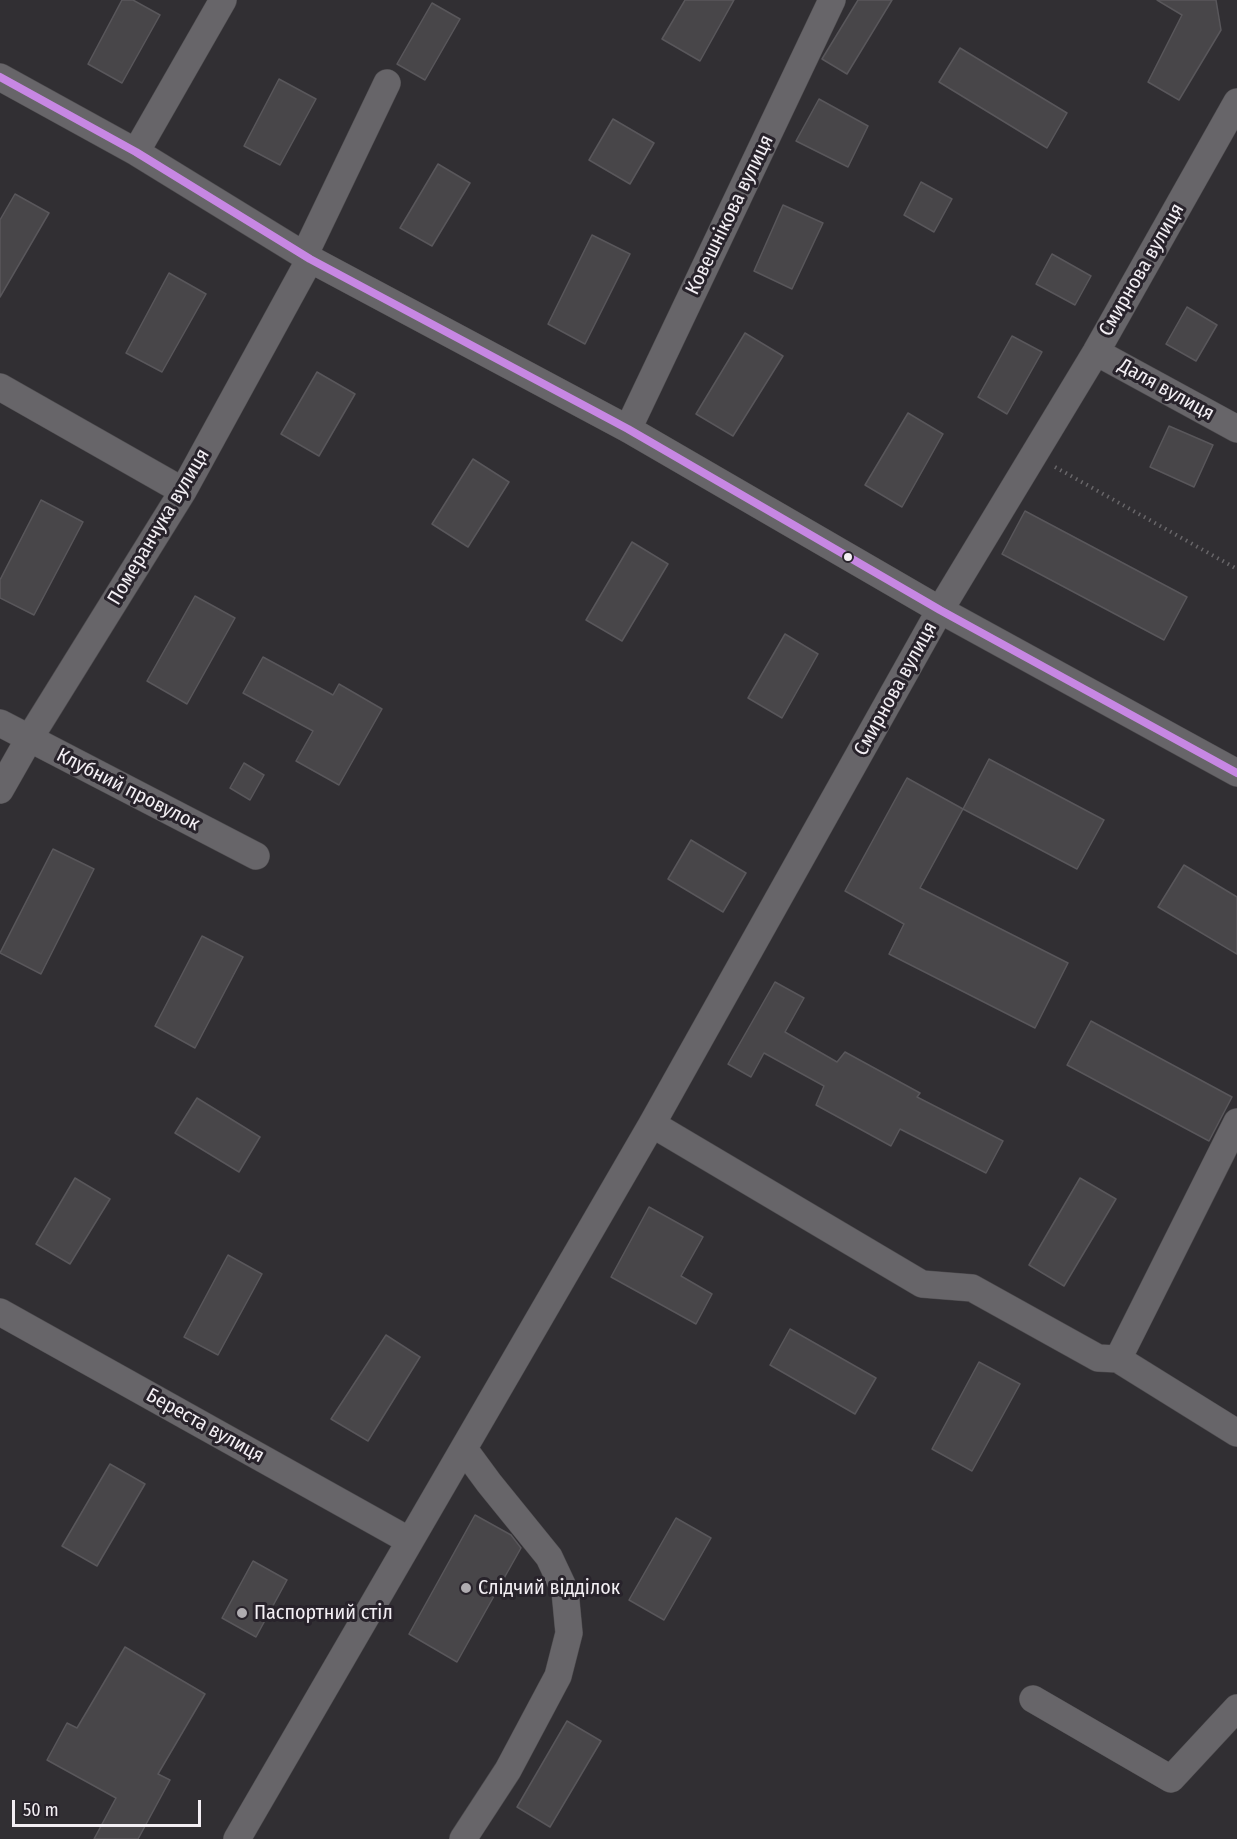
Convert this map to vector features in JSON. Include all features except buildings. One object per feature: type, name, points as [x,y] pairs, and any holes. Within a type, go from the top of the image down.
[{"type":"street","points":[[136,152],[223,0]]},
{"type":"street","name":"Ковешнікова вулиця","points":[[628,429],[832,0]]},
{"type":"street","points":[[0,77],[136,152],[307,257],[628,429],[940,610],[1237,773]]},
{"type":"street","name":"Померанчука вулиця","points":[[0,790],[29,739],[183,491],[307,257],[387,83]]},
{"type":"street","name":"Смирнова вулиця","points":[[237,1839],[652,1125],[940,610],[1095,352],[1237,102]]},
{"type":"street","name":"Даля вулиця","points":[[1095,352],[1237,429]]},
{"type":"street","points":[[0,387],[183,491]]},
{"type":"street","name":"Клубний провулок","points":[[0,723],[256,856]]},
{"type":"street","points":[[1118,1359],[1237,1122]]},
{"type":"street","points":[[652,1125],[922,1284],[972,1288],[1098,1358],[1118,1359],[1237,1433]]},
{"type":"street","name":"Береста вулиця","points":[[0,1312],[410,1541]]},
{"type":"street","points":[[463,1839],[508,1770],[558,1676],[569,1633],[565,1591],[549,1557],[464,1449]]},
{"type":"street","points":[[1033,1699],[1171,1779],[1237,1708]]},
{"type":"path","points":[[1033,455],[1237,569]]},
{"type":"transit line","points":[[0,77],[136,152],[310,259],[628,429],[940,610],[1237,773]]},
{"type":"place","name":"Слідчий відділок","points":[[466,1588]]},
{"type":"place","name":"Паспортний стіл","points":[[242,1613]]}]
